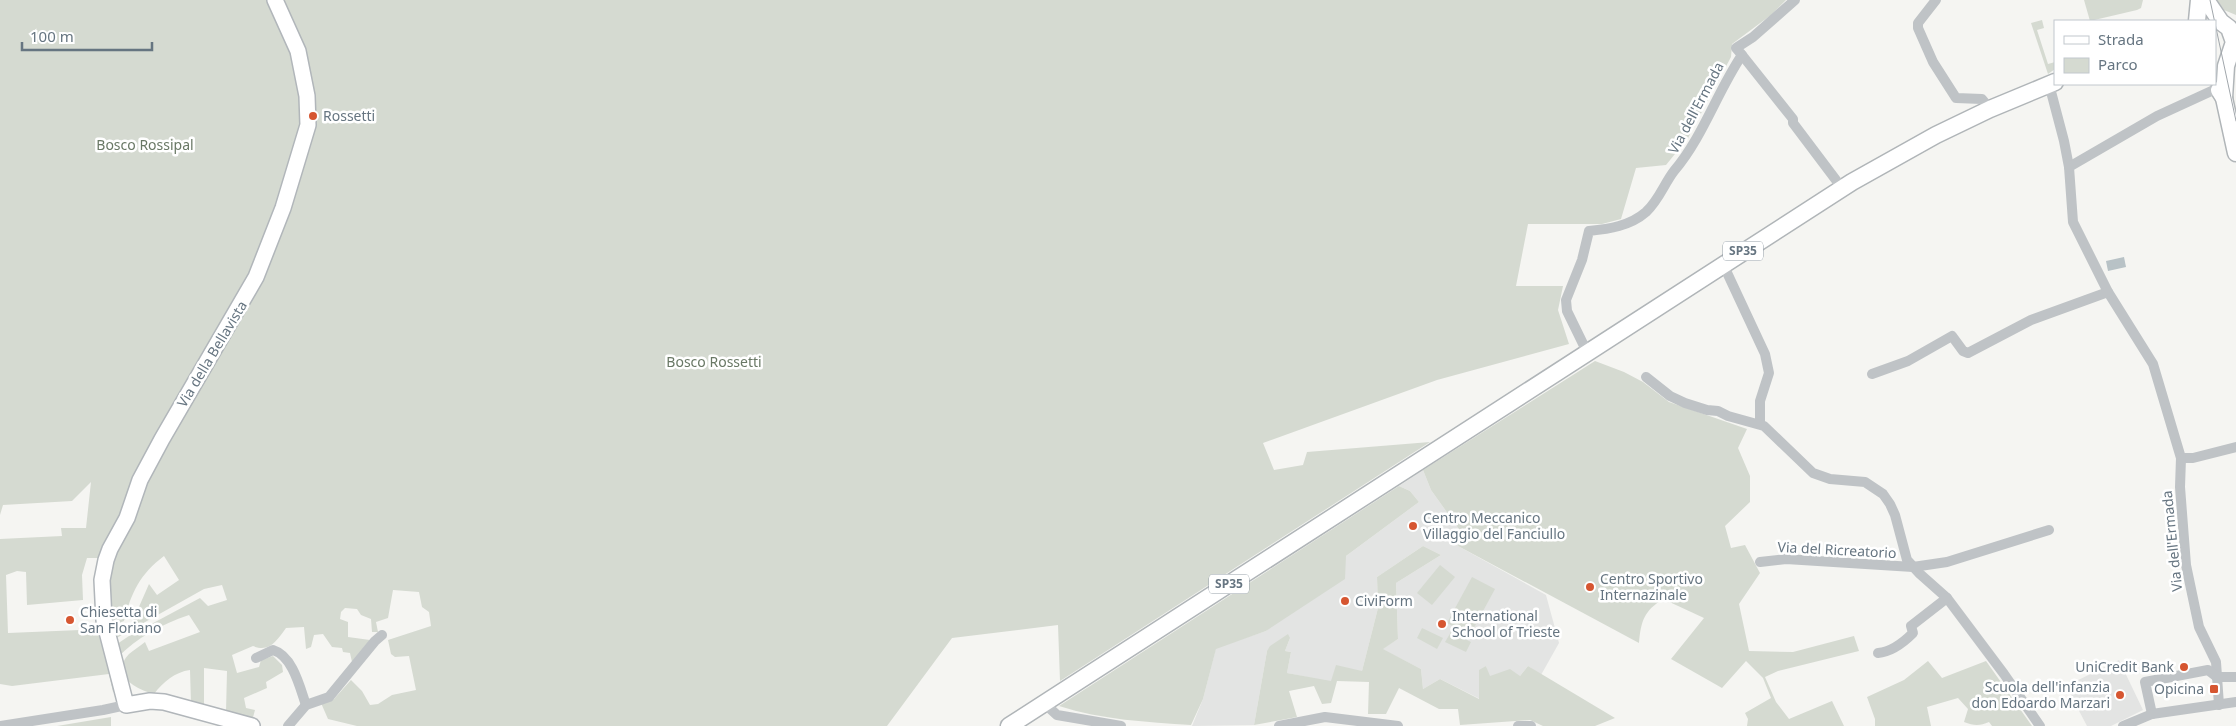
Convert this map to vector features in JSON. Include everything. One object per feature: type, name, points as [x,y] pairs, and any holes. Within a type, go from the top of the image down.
[{"type":"main road","points":[[2197,20],[2199,0]]},
{"type":"main road","points":[[2206,0],[2227,24],[2233,34],[2234,42],[2219,89],[2236,153]]},
{"type":"main road","name":"SP35","points":[[1009,726],[1842,188],[1897,155],[1990,109],[2052,83]]},
{"type":"street","name":"Via della Bellavista","points":[[126,705],[104,620],[102,580],[106,560],[130,510],[140,480],[256,276],[283,208],[308,125],[307,96],[298,50],[275,0]]},
{"type":"street","name":"Via dell'Ermada","points":[[1795,0],[1753,37],[1736,48],[1793,119],[1793,124],[1842,188]]},
{"type":"street","points":[[1936,0],[1918,22],[1918,28],[1933,62],[1956,98],[1982,99],[1990,109]]},
{"type":"street","name":"Via dell'Ermada","points":[[1587,352],[1566,311],[1566,300],[1582,260],[1588,231],[1612,228],[1630,222],[1645,213],[1654,203],[1674,171],[1681,165],[1689,152],[1725,80],[1742,55]]},
{"type":"street","name":"Via dell'Ermada","points":[[2052,83],[2069,167],[2073,222],[2108,292],[2154,364],[2181,458],[2180,495],[2186,565],[2199,627],[2216,662],[2219,705]]},
{"type":"street","points":[[2069,167],[2157,116],[2219,89]]},
{"type":"street","points":[[1723,264],[1765,354],[1769,372],[1761,395],[1760,424]]},
{"type":"street","points":[[1872,374],[1908,361],[1952,336],[1963,351],[1968,353],[2031,320],[2108,292]]},
{"type":"street","name":"Via del Ricreatorio","points":[[1646,377],[1670,396],[1684,402],[1760,424],[1813,473],[1830,479],[1865,482],[1883,494],[1890,504],[1907,560],[1947,598],[2040,726]]},
{"type":"street","points":[[2181,458],[2193,458],[2236,447]]},
{"type":"street","name":"Via del Ricreatorio","points":[[1760,562],[1794,559],[1913,567],[1947,562],[2049,530]]},
{"type":"street","points":[[1878,653],[1887,652],[1909,637],[1913,633],[1911,626],[1947,598]]},
{"type":"street","points":[[288,726],[306,705],[329,697],[382,635]]},
{"type":"street","points":[[256,658],[273,650],[278,652],[296,676],[306,705]]},
{"type":"street","points":[[2152,714],[2145,682],[2208,670],[2217,677],[2236,677]]},
{"type":"street","points":[[0,726],[150,701],[164,702],[212,713],[252,726]]},
{"type":"street","points":[[2123,726],[2152,714],[2236,702]]},
{"type":"street","points":[[1044,703],[1057,715],[1121,726]]},
{"type":"street","points":[[1279,726],[1325,718],[1398,726]]},
{"type":"street","points":[[1518,726],[1531,726]]},
{"type":"shaded area","points":[[2124,257],[2126,267],[2108,271],[2106,261]]},
{"type":"shaded area","name":"CiviForm","points":[[1423,470],[1431,490],[1461,532],[1458,546],[1546,595],[1559,643],[1541,675],[1528,666],[1520,676],[1489,676],[1486,666],[1479,677],[1480,699],[1440,679],[1423,689],[1421,669],[1382,649],[1398,639],[1396,583],[1441,555],[1423,546],[1377,577],[1378,608],[1362,671],[1331,682],[1287,673],[1291,652],[1285,651],[1290,638],[1267,651],[1254,725],[1192,726],[1203,699],[1216,648],[1266,631],[1346,556],[1419,502],[1410,491],[1399,486]]},
{"type":"shaded area","points":[[2119,660],[2143,710],[2111,726],[2087,726],[2066,686]]},
{"type":"green space","name":"Bosco Rossipal","points":[[0,0],[269,0],[299,73],[303,129],[255,272],[130,493],[102,558],[87,558],[82,575],[83,600],[27,605],[26,572],[17,571],[6,575],[8,633],[80,630],[100,625],[118,689],[113,692],[109,674],[12,686],[0,684],[0,539],[62,536],[61,528],[86,528],[91,482],[72,501],[3,505],[0,515]]},
{"type":"green space","name":"Bosco Rossetti","points":[[279,0],[1786,0],[1771,15],[1732,44],[1731,57],[1688,138],[1666,165],[1636,168],[1621,219],[1602,224],[1528,224],[1516,286],[1563,286],[1558,310],[1569,344],[1437,380],[1263,443],[1274,470],[1303,465],[1307,452],[1430,442],[1060,681],[1058,625],[952,638],[887,726],[357,726],[328,719],[321,703],[334,699],[351,680],[362,691],[370,705],[378,704],[392,695],[416,690],[409,656],[395,657],[391,654],[388,640],[431,626],[429,612],[422,607],[419,592],[393,590],[388,618],[376,622],[378,632],[372,632],[371,619],[361,615],[357,609],[345,608],[341,612],[340,619],[348,622],[348,637],[370,640],[352,662],[350,653],[343,652],[342,648],[332,647],[323,634],[314,635],[311,647],[306,649],[304,627],[286,628],[269,647],[259,648],[253,646],[232,655],[237,673],[259,667],[261,660],[273,656],[282,665],[283,672],[266,682],[267,688],[244,698],[246,708],[255,710],[252,721],[226,712],[227,671],[204,668],[204,707],[191,704],[190,670],[170,678],[154,694],[133,685],[124,675],[122,669],[129,654],[145,642],[149,651],[200,632],[189,615],[150,632],[117,658],[114,646],[200,598],[208,606],[227,600],[222,585],[204,589],[113,640],[113,634],[131,625],[149,584],[157,595],[179,580],[164,556],[143,577],[133,593],[124,621],[108,627],[110,554],[154,465],[264,279],[312,129]]},
{"type":"green space","points":[[2084,0],[2143,0],[2141,8],[2137,10],[2090,20]]},
{"type":"green space","points":[[2217,0],[2236,0],[2236,15],[2224,10]]},
{"type":"green space","points":[[2042,20],[2044,28],[2037,30],[2048,64],[2054,62],[2054,70],[2048,74],[2031,23]]},
{"type":"green space","points":[[1595,361],[1624,372],[1643,382],[1669,402],[1747,429],[1738,448],[1750,476],[1750,502],[1725,526],[1731,548],[1745,545],[1760,573],[1739,604],[1749,651],[1793,652],[1854,636],[1859,651],[1778,671],[1765,677],[1776,702],[1789,719],[1832,701],[1844,726],[1747,726],[1748,719],[1745,713],[1771,698],[1763,678],[1746,661],[1722,688],[1671,659],[1704,618],[1663,599],[1645,617],[1642,623],[1639,643],[1458,546],[1461,532],[1431,490],[1423,470]]},
{"type":"green space","points":[[1399,486],[1410,491],[1419,502],[1346,556],[1345,579],[1266,631],[1216,649],[1203,699],[1191,725],[1108,717],[1059,706]]},
{"type":"green space","points":[[1423,546],[1441,555],[1396,583],[1398,639],[1383,649],[1421,669],[1423,689],[1440,679],[1479,699],[1479,670],[1486,666],[1490,676],[1510,669],[1520,676],[1528,666],[1615,718],[1595,726],[1543,726],[1530,720],[1460,725],[1458,709],[1439,709],[1399,688],[1386,714],[1368,714],[1369,682],[1337,681],[1331,703],[1322,704],[1314,686],[1289,691],[1297,717],[1254,725],[1267,651],[1270,646],[1288,634],[1290,638],[1285,651],[1291,652],[1287,673],[1331,681],[1336,665],[1362,671],[1378,608],[1377,577]]},
{"type":"green space","points":[[1440,565],[1455,577],[1432,605],[1417,593]]},
{"type":"green space","points":[[1472,577],[1495,589],[1470,635],[1447,623]]},
{"type":"green space","points":[[1422,628],[1443,638],[1437,649],[1417,638]]},
{"type":"green space","points":[[1451,632],[1471,642],[1466,652],[1445,642]]},
{"type":"green space","points":[[1928,661],[1942,678],[1986,661],[2032,726],[1992,726],[1989,722],[1977,725],[1964,722],[1968,709],[1958,698],[1927,707],[1931,726],[1875,726],[1875,719],[1867,697],[1904,680]]},
{"type":"green space","points":[[111,717],[111,726],[57,726]]},
{"type":"tram line","points":[[2210,0],[2214,20]]},
{"type":"tram line","points":[[2216,28],[2236,121]]},
{"type":"place","name":"Rossetti","points":[[313,116]]},
{"type":"place","name":"Centro Meccanico Villaggio del Fanciullo","points":[[1413,526]]},
{"type":"place","name":"Centro Sportivo Internazinale","points":[[1590,587]]},
{"type":"place","name":"CiviForm","points":[[1345,601]]},
{"type":"place","name":"Chiesetta di San Floriano","points":[[70,620]]},
{"type":"place","name":"International School of Trieste","points":[[1442,624]]},
{"type":"place","name":"UniCredit Bank","points":[[2184,667]]},
{"type":"place","name":"Opicina","points":[[2214,689]]},
{"type":"place","name":"Scuola dell'infanzia don Edoardo Marzari","points":[[2120,695]]}]
